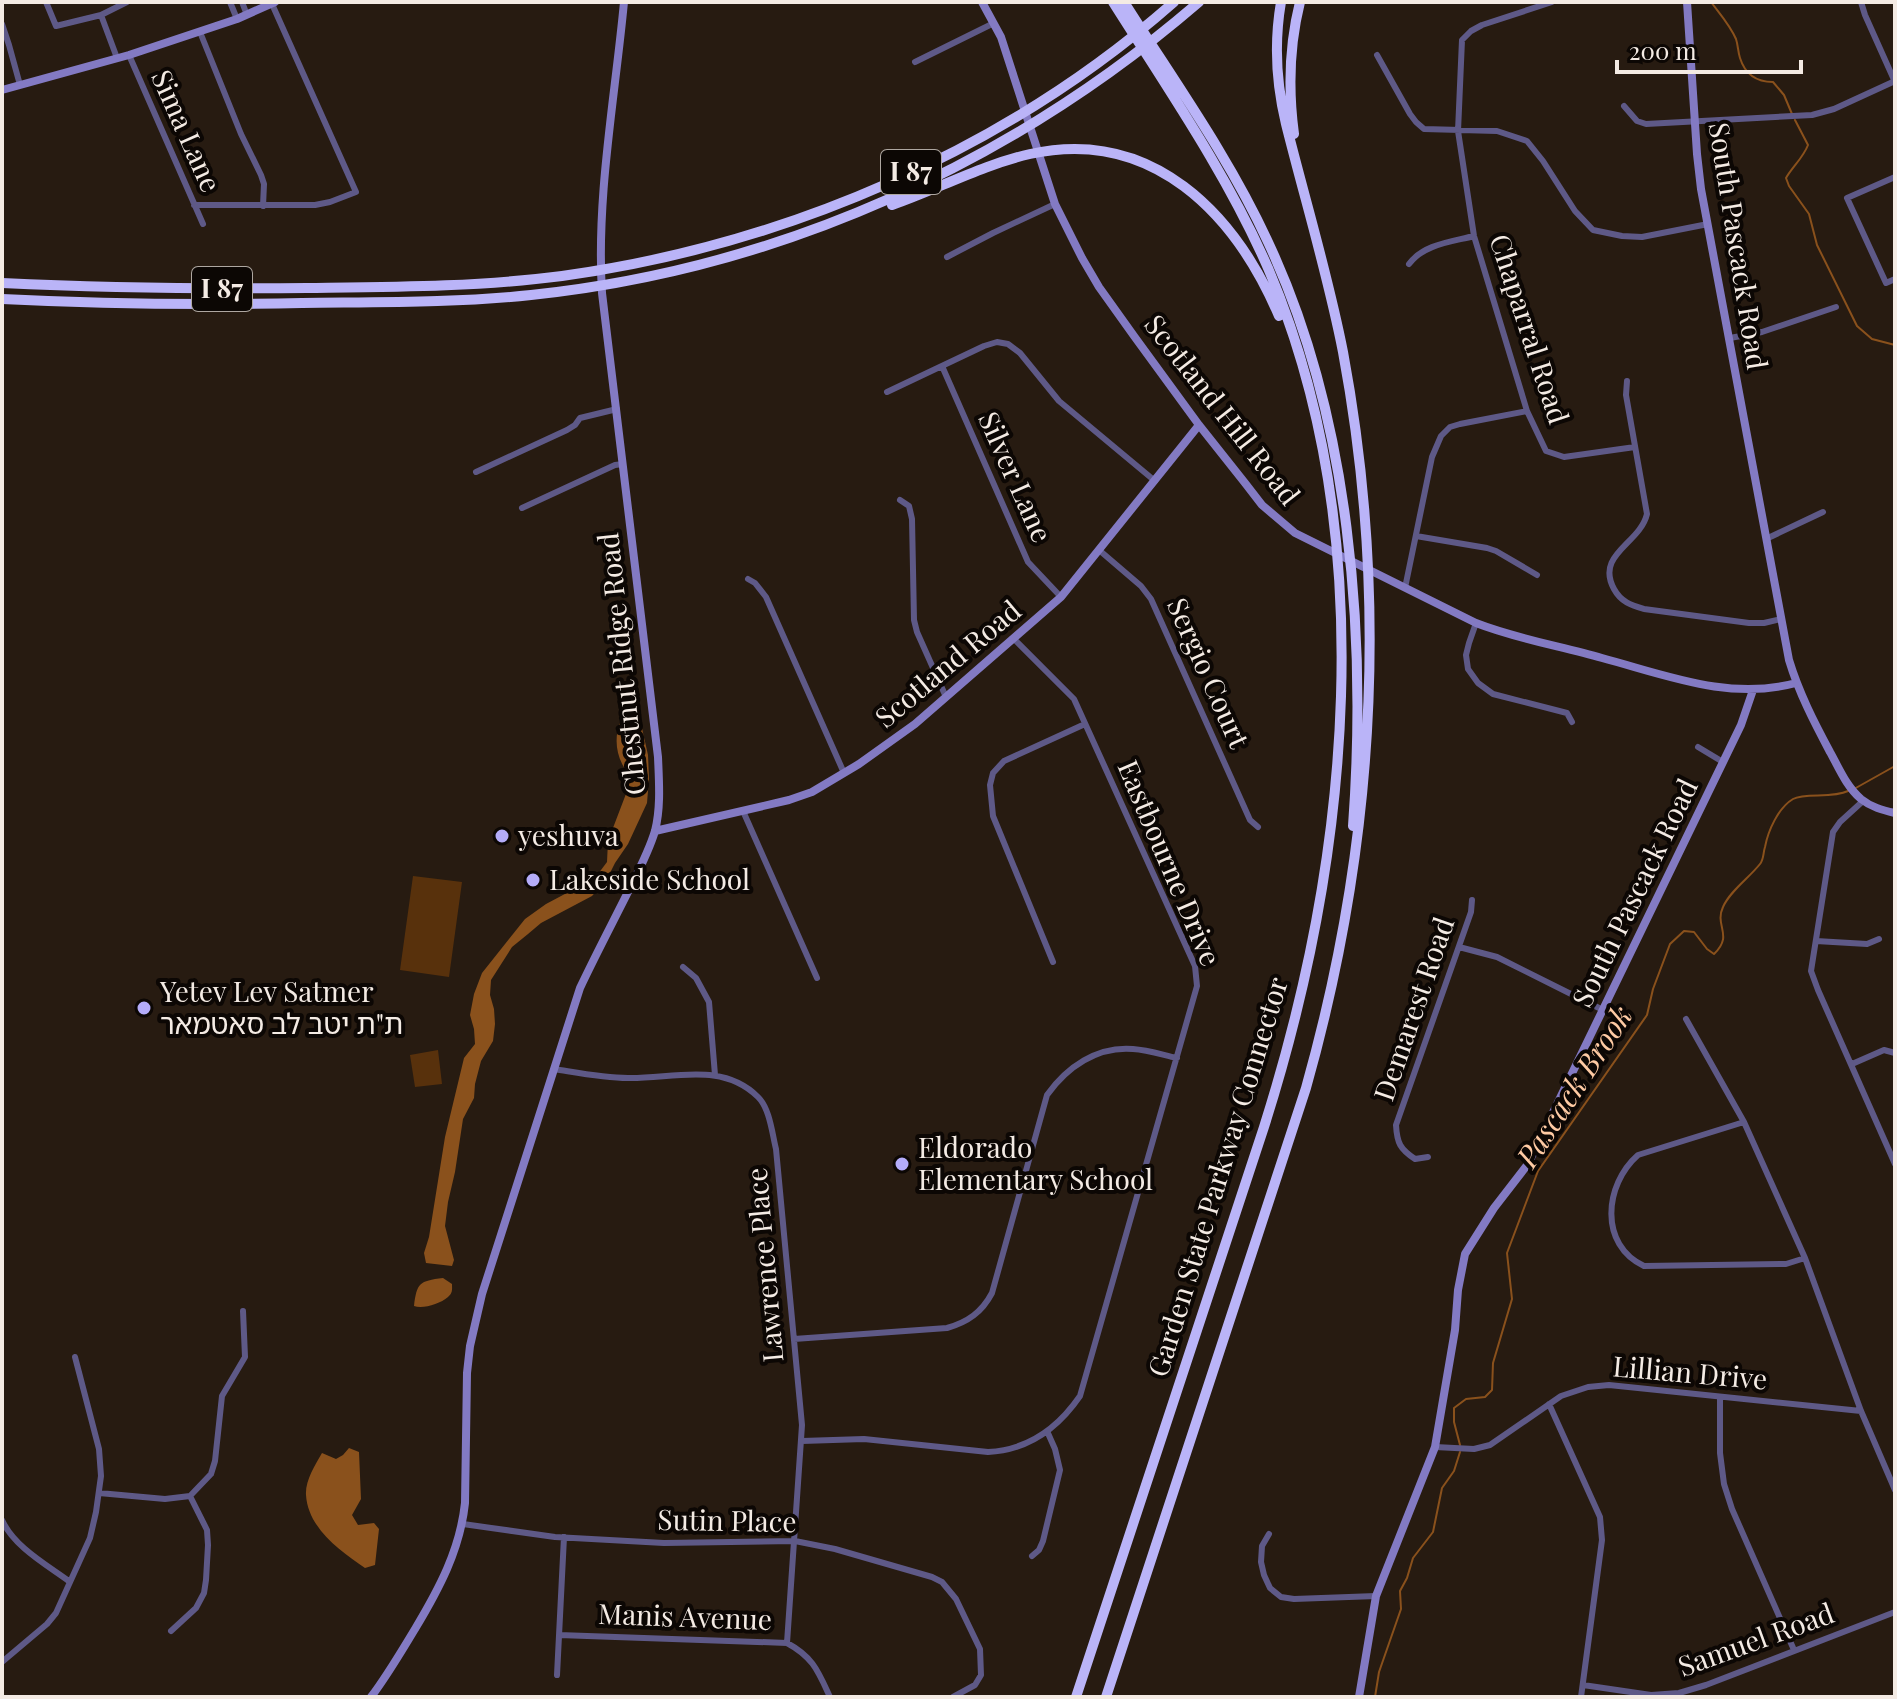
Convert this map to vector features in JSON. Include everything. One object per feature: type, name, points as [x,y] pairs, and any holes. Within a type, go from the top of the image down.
[{"type":"highway","name":"I 87","points":[[2,283],[171,288],[367,288],[506,282],[612,268],[692,250],[824,209],[902,176],[976,139],[1048,96],[1117,49],[1174,2]]},
{"type":"highway","name":"I 87","points":[[2,299],[182,304],[424,302],[508,297],[591,287],[704,263],[764,247],[830,224],[934,179],[1032,125],[1104,78],[1199,2]]},
{"type":"highway","points":[[1281,2],[1276,46],[1279,91],[1343,354],[1357,444],[1366,534],[1369,624],[1367,733],[1361,813],[1349,903]]},
{"type":"highway","points":[[1300,2],[1289,79],[1300,180]]},
{"type":"highway","points":[[1120,5],[1227,165],[1270,245],[1303,330],[1326,418],[1345,528],[1356,642],[1357,754],[1349,903]]},
{"type":"highway","points":[[1161,69],[1259,249],[1292,333],[1316,419]]},
{"type":"highway","points":[[830,224],[1037,153],[1066,150],[1097,152],[1146,165],[1170,176],[1198,197],[1215,212],[1241,245],[1279,314],[1316,419]]},
{"type":"highway","name":"Garden State Parkway Connector","points":[[1076,1697],[1271,1106],[1300,997],[1318,910],[1336,777],[1341,653],[1335,541],[1316,419]]},
{"type":"highway","name":"Garden State Parkway Connector","points":[[1106,1697],[1300,1109],[1329,1000],[1349,903]]},
{"type":"street","points":[[46,2],[56,26],[101,15],[127,2]]},
{"type":"street","points":[[230,2],[237,19]]},
{"type":"street","points":[[242,2],[247,15]]},
{"type":"street","name":"Chestnut Ridge Road","points":[[371,1697],[401,1653],[440,1585],[457,1544],[463,1524],[467,1373],[475,1320],[580,988],[643,863],[655,831],[660,786],[658,757],[602,293],[600,246],[624,2]]},
{"type":"street","name":"Scotland Hill Road","points":[[982,2],[994,23],[1055,204],[1097,285],[1199,425],[1262,505],[1280,522],[1312,542],[1497,632],[1716,687],[1753,690],[1796,683]]},
{"type":"street","name":"Chaparral Road","points":[[1552,2],[1482,25],[1462,40],[1458,131],[1474,236],[1527,411],[1546,451],[1564,457],[1635,447]]},
{"type":"street","name":"South Pascack Road","points":[[1687,2],[1700,177],[1789,660],[1809,712],[1844,779],[1860,798]]},
{"type":"street","points":[[1624,106],[1637,121],[1646,124],[1823,113],[1895,82],[1861,2]]},
{"type":"street","points":[[2,90],[129,55],[237,19],[273,3],[356,192],[315,205],[194,205]]},
{"type":"street","points":[[101,15],[117,58]]},
{"type":"street","points":[[915,62],[994,23]]},
{"type":"street","points":[[2,24],[20,85]]},
{"type":"street","points":[[200,32],[261,175],[264,184],[263,206]]},
{"type":"street","name":"Sima Lane","points":[[129,55],[203,224]]},
{"type":"street","points":[[1377,55],[1416,122],[1424,129],[1497,131],[1527,141],[1575,211],[1593,230],[1642,237],[1708,224]]},
{"type":"street","points":[[1895,177],[1847,198],[1886,283],[1895,279]]},
{"type":"street","points":[[947,257],[1055,204]]},
{"type":"street","points":[[1409,264],[1423,250],[1474,236]]},
{"type":"street","points":[[1730,338],[1762,332],[1836,307]]},
{"type":"street","points":[[887,392],[984,346],[997,342],[1008,344],[1020,353],[1059,401],[1155,481]]},
{"type":"street","name":"Silver Lane","points":[[942,366],[1028,562],[1061,597]]},
{"type":"street","points":[[1627,381],[1626,395],[1647,514],[1638,534],[1617,553],[1611,563],[1609,574],[1620,599],[1644,609],[1749,623],[1781,619]]},
{"type":"street","points":[[476,472],[567,430],[580,418],[617,409]]},
{"type":"street","points":[[1405,588],[1432,457],[1441,436],[1450,427],[1460,424],[1527,411]]},
{"type":"street","name":"Scotland Road","points":[[655,831],[812,792],[915,724],[1061,597],[1199,425]]},
{"type":"street","points":[[522,508],[623,464]]},
{"type":"street","points":[[900,500],[909,506],[912,519],[914,620],[946,697]]},
{"type":"street","points":[[1768,538],[1823,512]]},
{"type":"street","points":[[1416,536],[1487,548],[1537,575]]},
{"type":"street","name":"Sergio Court","points":[[1099,550],[1141,586],[1151,599],[1250,820],[1258,827]]},
{"type":"street","points":[[748,579],[766,597],[844,773]]},
{"type":"street","points":[[1476,623],[1466,655],[1468,669],[1478,683],[1493,694],[1567,713],[1572,722]]},
{"type":"street","name":"Eastbourne Drive","points":[[802,1441],[864,1439],[1003,1452],[1029,1443],[1071,1409],[1080,1396],[1197,986],[1195,966],[1074,699],[1013,638]]},
{"type":"street","name":"South Pascack Road","points":[[1359,1697],[1376,1596],[1435,1447],[1465,1254],[1494,1208],[1528,1164],[1741,725],[1753,690]]},
{"type":"street","points":[[1053,962],[993,816],[990,785],[993,773],[1004,761],[1085,724]]},
{"type":"street","points":[[1698,747],[1723,762]]},
{"type":"street","points":[[1895,813],[1860,798],[1833,832],[1811,971],[1895,1164]]},
{"type":"street","points":[[743,811],[817,978]]},
{"type":"street","name":"Demarest Road","points":[[1428,1157],[1415,1159],[1403,1152],[1396,1125],[1471,912],[1472,900]]},
{"type":"street","points":[[1816,941],[1867,944],[1879,939]]},
{"type":"street","points":[[1459,947],[1497,957],[1603,1010]]},
{"type":"street","points":[[683,967],[696,978],[709,1002],[715,1075]]},
{"type":"street","points":[[1686,1019],[1744,1122],[1805,1258],[1861,1411],[1895,1490]]},
{"type":"street","points":[[794,1339],[947,1328],[973,1317],[992,1293],[1047,1095],[1054,1085],[1077,1064],[1112,1050],[1135,1049],[1177,1058]]},
{"type":"street","points":[[1852,1064],[1884,1050],[1895,1053]]},
{"type":"street","name":"Lawrence Place","points":[[554,1069],[618,1078],[693,1074],[725,1077],[759,1097],[769,1121],[776,1149],[802,1425],[787,1643]]},
{"type":"street","points":[[1744,1122],[1638,1155],[1627,1165],[1613,1196],[1615,1239],[1632,1261],[1644,1266],[1786,1264],[1805,1258]]},
{"type":"street","points":[[99,1493],[165,1499],[190,1496],[211,1474],[222,1396],[245,1357],[243,1311]]},
{"type":"street","points":[[2,1662],[56,1613],[90,1538],[101,1476],[99,1449],[75,1357]]},
{"type":"street","name":"Lillian Drive","points":[[1435,1447],[1474,1449],[1490,1445],[1561,1396],[1588,1387],[1609,1385],[1861,1411]]},
{"type":"street","points":[[1720,1397],[1720,1453],[1724,1484],[1794,1650]]},
{"type":"street","points":[[1549,1404],[1600,1517],[1602,1540],[1581,1697]]},
{"type":"street","points":[[1032,1556],[1043,1541],[1060,1470],[1047,1431]]},
{"type":"street","points":[[171,1631],[196,1608],[204,1593],[206,1580],[207,1530],[190,1496]]},
{"type":"street","points":[[2,1520],[12,1536],[70,1582]]},
{"type":"street","name":"Sutin Place","points":[[463,1524],[564,1537],[664,1543],[795,1541],[835,1549],[932,1577],[942,1582],[956,1599],[980,1649],[981,1675],[975,1685],[953,1697]]},
{"type":"street","points":[[1269,1534],[1262,1546],[1261,1562],[1270,1588],[1281,1597],[1376,1596]]},
{"type":"street","points":[[557,1675],[564,1537]]},
{"type":"street","name":"Samuel Road","points":[[1583,1685],[1651,1695],[1679,1693],[1895,1612]]},
{"type":"street","name":"Manis Avenue","points":[[559,1635],[787,1643],[800,1650],[815,1665],[830,1697]]},
{"type":"shaded area","points":[[632,707],[639,715],[648,755],[647,803],[607,879],[592,896],[541,923],[512,947],[491,980],[495,1024],[493,1041],[481,1061],[474,1098],[463,1119],[448,1202],[445,1226],[454,1260],[452,1266],[426,1263],[424,1253],[445,1137],[464,1058],[475,1044],[470,1015],[474,994],[482,973],[525,919],[595,878],[607,862],[608,841],[629,786],[629,774],[617,749],[618,730]]},
{"type":"shaded area","points":[[413,876],[462,882],[449,977],[400,970]]},
{"type":"shaded area","points":[[438,1050],[442,1084],[415,1087],[410,1055]]},
{"type":"shaded area","points":[[443,1278],[452,1284],[450,1295],[441,1302],[414,1306],[421,1284]]},
{"type":"shaded area","points":[[349,1448],[359,1452],[361,1499],[352,1515],[358,1525],[374,1523],[379,1529],[375,1565],[365,1568],[327,1538],[313,1518],[306,1495],[309,1479],[322,1453],[336,1459]]},
{"type":"waterway","name":"Pascack Brook","points":[[1711,2],[1734,34],[1740,58],[1748,73],[1757,79],[1773,82],[1784,95],[1792,114]]},
{"type":"waterway","name":"Pascack Brook","points":[[1795,120],[1808,145],[1786,178],[1789,186],[1809,214],[1817,245],[1857,326],[1872,339],[1895,345]]},
{"type":"waterway","name":"Pascack Brook","points":[[1854,789],[1895,766]]},
{"type":"waterway","name":"Pascack Brook","points":[[1460,1445],[1454,1408],[1466,1399],[1485,1397],[1492,1390],[1493,1363],[1512,1299],[1507,1253],[1538,1171],[1647,1015],[1670,944],[1684,931],[1694,932],[1714,954],[1723,941],[1723,907],[1761,862],[1778,814],[1798,797],[1848,791]]},
{"type":"waterway","name":"Pascack Brook","points":[[1375,1697],[1379,1672],[1401,1609],[1400,1591],[1413,1558],[1433,1532],[1442,1488],[1454,1471],[1460,1452]]},
{"type":"place","name":"yeshuva","points":[[502,836]]},
{"type":"place","name":"Lakeside School","points":[[533,880]]},
{"type":"place","name":"Yetev Lev Satmer ת\"ת יטב לב סאטמאר","points":[[144,1008]]},
{"type":"place","name":"Eldorado Elementary School","points":[[902,1164]]}]
